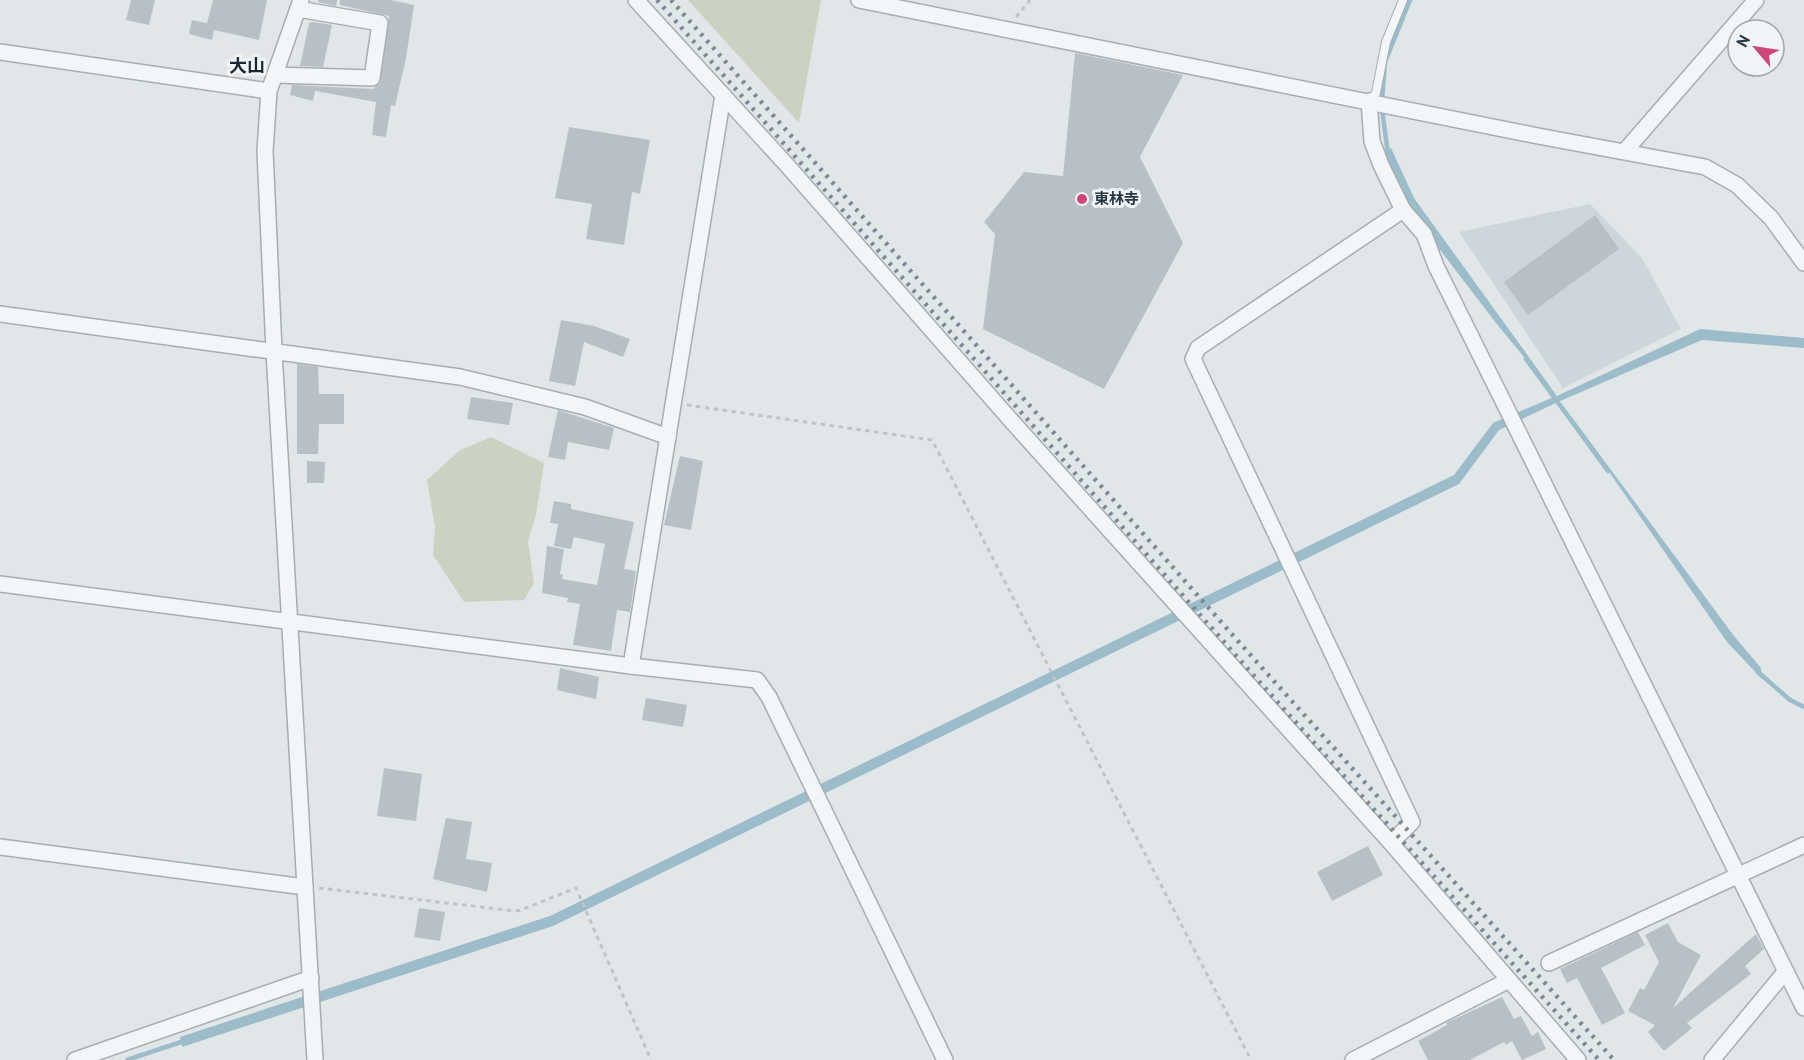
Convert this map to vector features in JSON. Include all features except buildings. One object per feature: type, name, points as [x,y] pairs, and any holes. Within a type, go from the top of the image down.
[{"type":"street","points":[[636,0],[1391,843],[1578,1060]]},
{"type":"street","points":[[859,0],[1705,167],[1737,184],[1771,218],[1804,263]]},
{"type":"street","points":[[1625,152],[1756,0]]},
{"type":"street","points":[[275,75],[372,78],[380,23],[299,4],[269,92],[265,151],[274,351],[315,1060]]},
{"type":"street","points":[[0,52],[269,92]]},
{"type":"street","points":[[631,666],[723,95]]},
{"type":"street","points":[[1369,101],[1372,141],[1381,165],[1403,210],[1424,234],[1436,266],[1804,1008]]},
{"type":"street","points":[[1391,843],[1412,822],[1193,359],[1198,348],[1403,210]]},
{"type":"street","points":[[0,314],[460,377],[585,407],[668,437]]},
{"type":"street","points":[[0,584],[631,666],[757,680],[770,697],[945,1060]]},
{"type":"street","points":[[1549,963],[1804,845]]},
{"type":"street","points":[[0,847],[305,887]]},
{"type":"street","points":[[1712,1060],[1785,972]]},
{"type":"street","points":[[75,1060],[311,978]]},
{"type":"street","points":[[1353,1060],[1509,980]]},
{"type":"lane","points":[[1369,101],[1376,93],[1386,42],[1403,0]]},
{"type":"path","points":[[673,403],[932,440],[1251,1060]]},
{"type":"path","points":[[305,887],[515,911],[576,888],[651,1060]]},
{"type":"shaded area","points":[[1590,204],[1642,258],[1681,329],[1563,388],[1459,232]]},
{"type":"green space","points":[[688,0],[821,0],[799,123]]},
{"type":"green space","points":[[491,437],[544,463],[536,515],[528,541],[534,583],[524,600],[464,602],[433,555],[435,527],[427,480],[460,450]]},
{"type":"water","points":[[1391,148],[1414,198],[1557,396],[1700,329],[1804,338],[1804,348],[1702,340],[1560,401],[1499,430],[1459,484],[553,926],[182,1047],[180,1037],[550,916],[1454,475],[1493,423],[1556,396],[1496,323],[1405,204],[1381,150]]},
{"type":"water","points":[[1560,401],[1734,636],[1761,668],[1762,679],[1727,642]]},
{"type":"waterway","points":[[1382,101],[1385,62],[1410,0]]},
{"type":"waterway","points":[[1382,109],[1388,154]]},
{"type":"waterway","points":[[1526,359],[1608,471]]},
{"type":"waterway","points":[[1758,672],[1790,700],[1804,707]]},
{"type":"waterway","points":[[127,1060],[184,1041]]},
{"type":"railway","points":[[657,0],[1239,659],[1599,1060]]},
{"type":"railway","points":[[671,0],[1246,650],[1614,1060]]},
{"type":"place","name":"東林寺","points":[[1082,199]]},
{"type":"district","name":"大山","points":[[247,66]]}]
